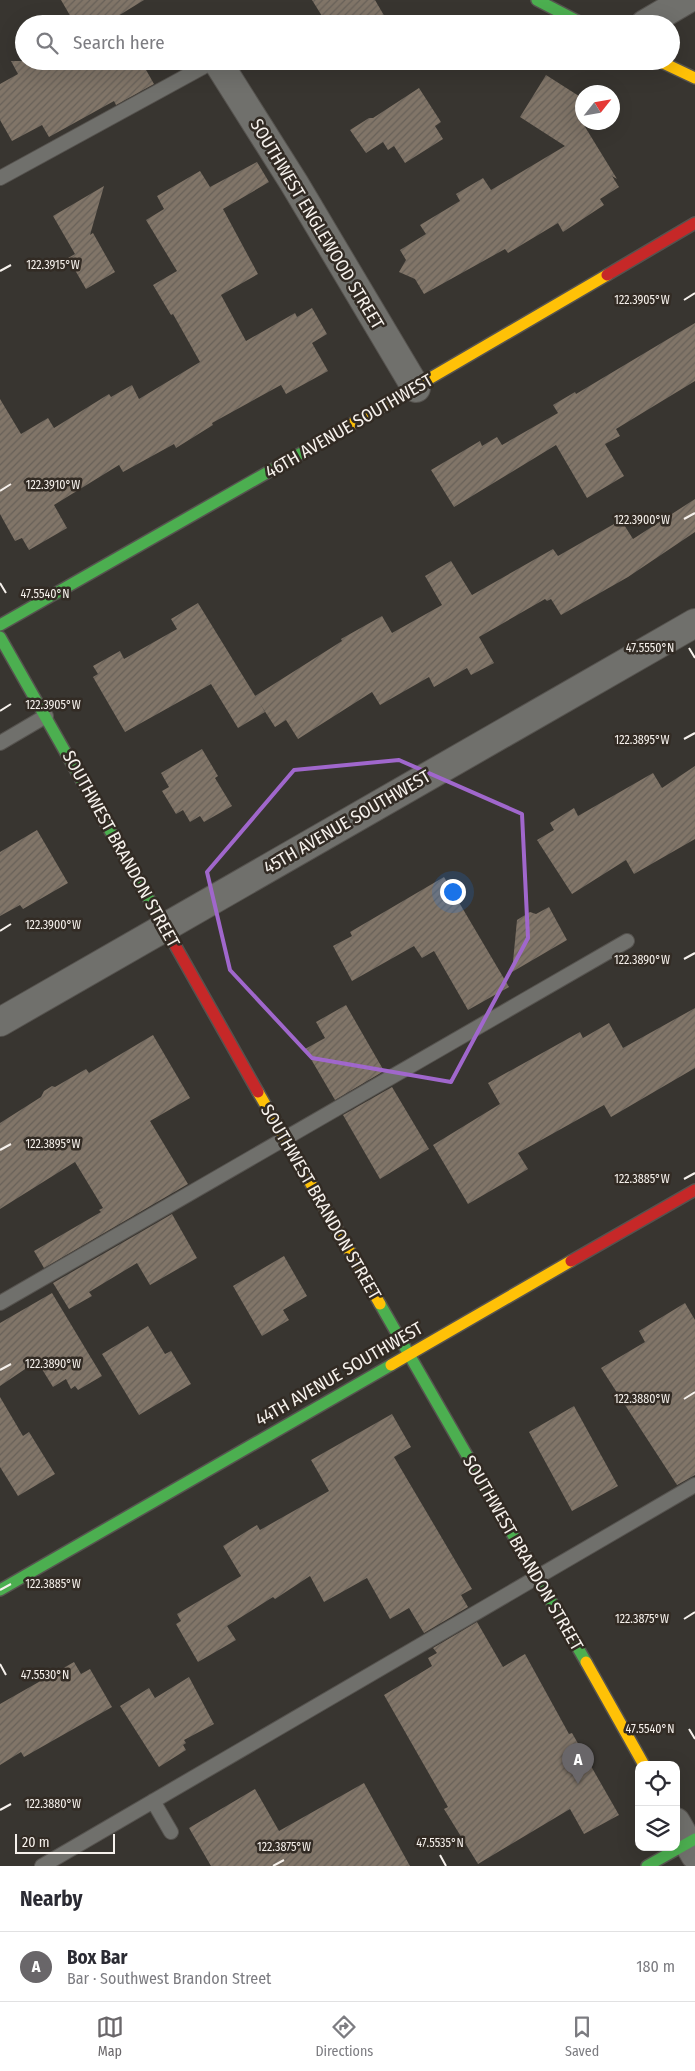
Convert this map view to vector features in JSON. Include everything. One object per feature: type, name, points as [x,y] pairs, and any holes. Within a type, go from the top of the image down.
[{"type":"street","points":[[537,0],[566,15]]},
{"type":"street","points":[[660,15],[686,0]]},
{"type":"street","name":"SOUTHWEST ENGLEWOOD STREET","points":[[222,70],[294,183],[416,388]]},
{"type":"street","points":[[678,70],[695,78]]},
{"type":"street","name":"46TH AVENUE SOUTHWEST","points":[[0,625],[416,388],[695,224]]},
{"type":"street","name":"45TH AVENUE SOUTHWEST","points":[[0,1022],[695,623]]},
{"type":"street","name":"SOUTHWEST BRANDON STREET","points":[[0,637],[284,1138],[642,1761]]},
{"type":"street","name":"44TH AVENUE SOUTHWEST","points":[[0,1590],[695,1190]]},
{"type":"street","points":[[647,1866],[689,1839]]},
{"type":"lane","points":[[0,178],[199,70]]},
{"type":"lane","points":[[0,743],[46,716]]},
{"type":"lane","points":[[0,1303],[626,941]]},
{"type":"lane","points":[[42,1866],[695,1485]]},
{"type":"lane","points":[[153,1801],[172,1832]]},
{"type":"highlighted area","points":[[399,760],[522,814],[528,938],[451,1082],[312,1058],[230,970],[207,872],[294,770]]},
{"type":"building","points":[[61,0],[144,0],[120,15],[70,15]]},
{"type":"building","points":[[312,0],[375,0],[384,15],[321,15]]},
{"type":"building","points":[[16,70],[146,70],[154,84],[116,105],[114,101],[49,137],[42,125],[12,141],[0,120],[0,84],[18,74]]},
{"type":"building","points":[[546,75],[575,94],[575,130],[587,130],[617,179],[612,176],[619,187],[600,199],[604,205],[563,232],[558,223],[508,253],[505,249],[424,294],[415,279],[399,272],[406,260],[400,250],[426,234],[420,225],[460,201],[456,194],[483,178],[491,190],[565,146],[520,117]]},
{"type":"building","points":[[419,88],[441,122],[435,126],[443,139],[405,163],[394,146],[388,150],[383,142],[366,153],[350,130],[369,118],[373,118]]},
{"type":"building","points":[[257,162],[269,182],[223,209],[258,274],[221,295],[246,341],[295,313],[297,317],[312,308],[327,334],[312,343],[328,371],[286,394],[281,385],[212,423],[213,425],[176,448],[174,444],[123,472],[119,465],[54,505],[67,528],[29,550],[22,538],[15,541],[0,514],[0,399],[21,434],[48,418],[54,428],[109,394],[111,397],[132,385],[139,399],[200,362],[173,314],[171,315],[153,285],[177,271],[146,220],[164,209],[157,196],[200,171],[210,187]]},
{"type":"building","points":[[104,186],[90,235],[93,233],[115,272],[86,289],[68,258],[75,254],[53,216]]},
{"type":"building","points":[[695,323],[695,381],[616,429],[620,436],[605,444],[624,476],[587,498],[556,445],[454,507],[431,470],[480,441],[482,446],[497,437],[502,445],[558,413],[553,405],[575,392],[576,394]]},
{"type":"building","points":[[695,499],[695,532],[628,577],[561,615],[551,599],[547,601],[545,599],[479,637],[494,663],[471,675],[467,668],[434,687],[429,677],[380,705],[372,692],[298,739],[286,720],[275,727],[255,696],[342,641],[341,639],[382,616],[392,633],[442,605],[425,576],[451,561],[472,595],[553,549],[558,556],[621,520],[633,539]]},
{"type":"building","points":[[198,603],[265,712],[238,728],[211,684],[125,732],[93,677],[98,674],[93,666],[120,651],[124,659],[177,629],[171,619]]},
{"type":"building","points":[[202,749],[218,776],[215,778],[232,806],[204,822],[200,816],[190,822],[183,810],[176,814],[162,791],[169,787],[161,773]]},
{"type":"building","points":[[695,766],[695,839],[634,874],[626,860],[572,894],[537,840],[554,830],[550,823],[574,808],[578,816],[653,773],[662,788]]},
{"type":"building","points":[[37,830],[68,883],[23,909],[20,905],[0,916],[0,852]]},
{"type":"building","points":[[444,877],[509,987],[468,1010],[434,951],[422,958],[414,946],[352,981],[333,946],[352,936],[350,932]]},
{"type":"building","points":[[549,907],[567,940],[512,972],[517,920],[530,912],[536,914]]},
{"type":"building","points":[[346,1005],[384,1071],[335,1100],[305,1049],[325,1038],[316,1022]]},
{"type":"building","points":[[695,1008],[695,1068],[611,1117],[604,1105],[518,1153],[528,1169],[468,1204],[433,1145],[500,1104],[488,1083],[580,1032],[583,1038],[609,1023],[623,1048]]},
{"type":"building","points":[[153,1035],[190,1098],[150,1121],[188,1184],[44,1268],[34,1251],[101,1212],[99,1210],[103,1208],[75,1162],[0,1209],[0,1123],[41,1097],[44,1091],[52,1086],[55,1087],[86,1069],[89,1073]]},
{"type":"building","points":[[392,1087],[429,1149],[380,1179],[343,1115]]},
{"type":"building","points":[[172,1214],[197,1258],[150,1285],[137,1263],[89,1292],[92,1296],[69,1309],[53,1283]]},
{"type":"building","points":[[284,1256],[307,1296],[283,1310],[289,1320],[262,1336],[233,1286]]},
{"type":"building","points":[[52,1293],[102,1376],[78,1390],[75,1386],[71,1389],[66,1379],[53,1387],[37,1361],[0,1386],[0,1323]]},
{"type":"building","points":[[685,1303],[695,1320],[695,1475],[677,1485],[601,1368],[645,1342],[639,1331]]},
{"type":"building","points":[[148,1326],[165,1354],[171,1351],[191,1384],[139,1415],[102,1354]]},
{"type":"building","points":[[0,1397],[23,1436],[29,1432],[55,1474],[18,1496],[0,1467]]},
{"type":"building","points":[[574,1406],[618,1486],[572,1511],[529,1432]]},
{"type":"building","points":[[392,1414],[411,1447],[394,1457],[472,1589],[461,1595],[468,1607],[424,1633],[409,1608],[390,1619],[367,1578],[324,1602],[310,1576],[275,1599],[273,1597],[227,1626],[236,1640],[198,1662],[176,1624],[181,1621],[177,1614],[241,1576],[223,1546],[257,1525],[260,1530],[329,1491],[311,1460]]},
{"type":"building","points":[[477,1622],[503,1667],[525,1654],[569,1734],[572,1733],[619,1815],[584,1834],[570,1809],[478,1864],[444,1809],[448,1807],[384,1695],[432,1666],[428,1658],[437,1653],[433,1648]]},
{"type":"building","points":[[74,1662],[81,1674],[90,1669],[112,1707],[24,1757],[21,1752],[0,1765],[0,1704]]},
{"type":"building","points":[[189,1677],[214,1724],[184,1740],[186,1743],[183,1745],[186,1750],[159,1767],[120,1706],[149,1688],[155,1698]]},
{"type":"building","points":[[364,1783],[410,1866],[211,1866],[189,1828],[255,1789],[279,1831]]},
{"type":"traffic: fast","points":[[537,0],[566,15]]},
{"type":"traffic: fast","points":[[0,625],[326,439]]},
{"type":"traffic: fast","points":[[0,637],[171,938]]},
{"type":"traffic: fast","points":[[380,1304],[586,1662]]},
{"type":"traffic: fast","points":[[0,1590],[391,1365]]},
{"type":"traffic: fast","points":[[647,1866],[695,1839]]},
{"type":"traffic: slow","points":[[678,70],[695,78]]},
{"type":"traffic: slow","points":[[326,439],[607,275]]},
{"type":"traffic: slow","points":[[258,1092],[380,1304]]},
{"type":"traffic: slow","points":[[391,1365],[571,1261]]},
{"type":"traffic: slow","points":[[586,1662],[642,1761]]},
{"type":"traffic: jam","points":[[607,275],[695,223]]},
{"type":"traffic: jam","points":[[171,938],[258,1092]]},
{"type":"traffic: jam","points":[[571,1261],[695,1190]]},
{"type":"place","name":"Box Bar","points":[[578,1784]]}]
